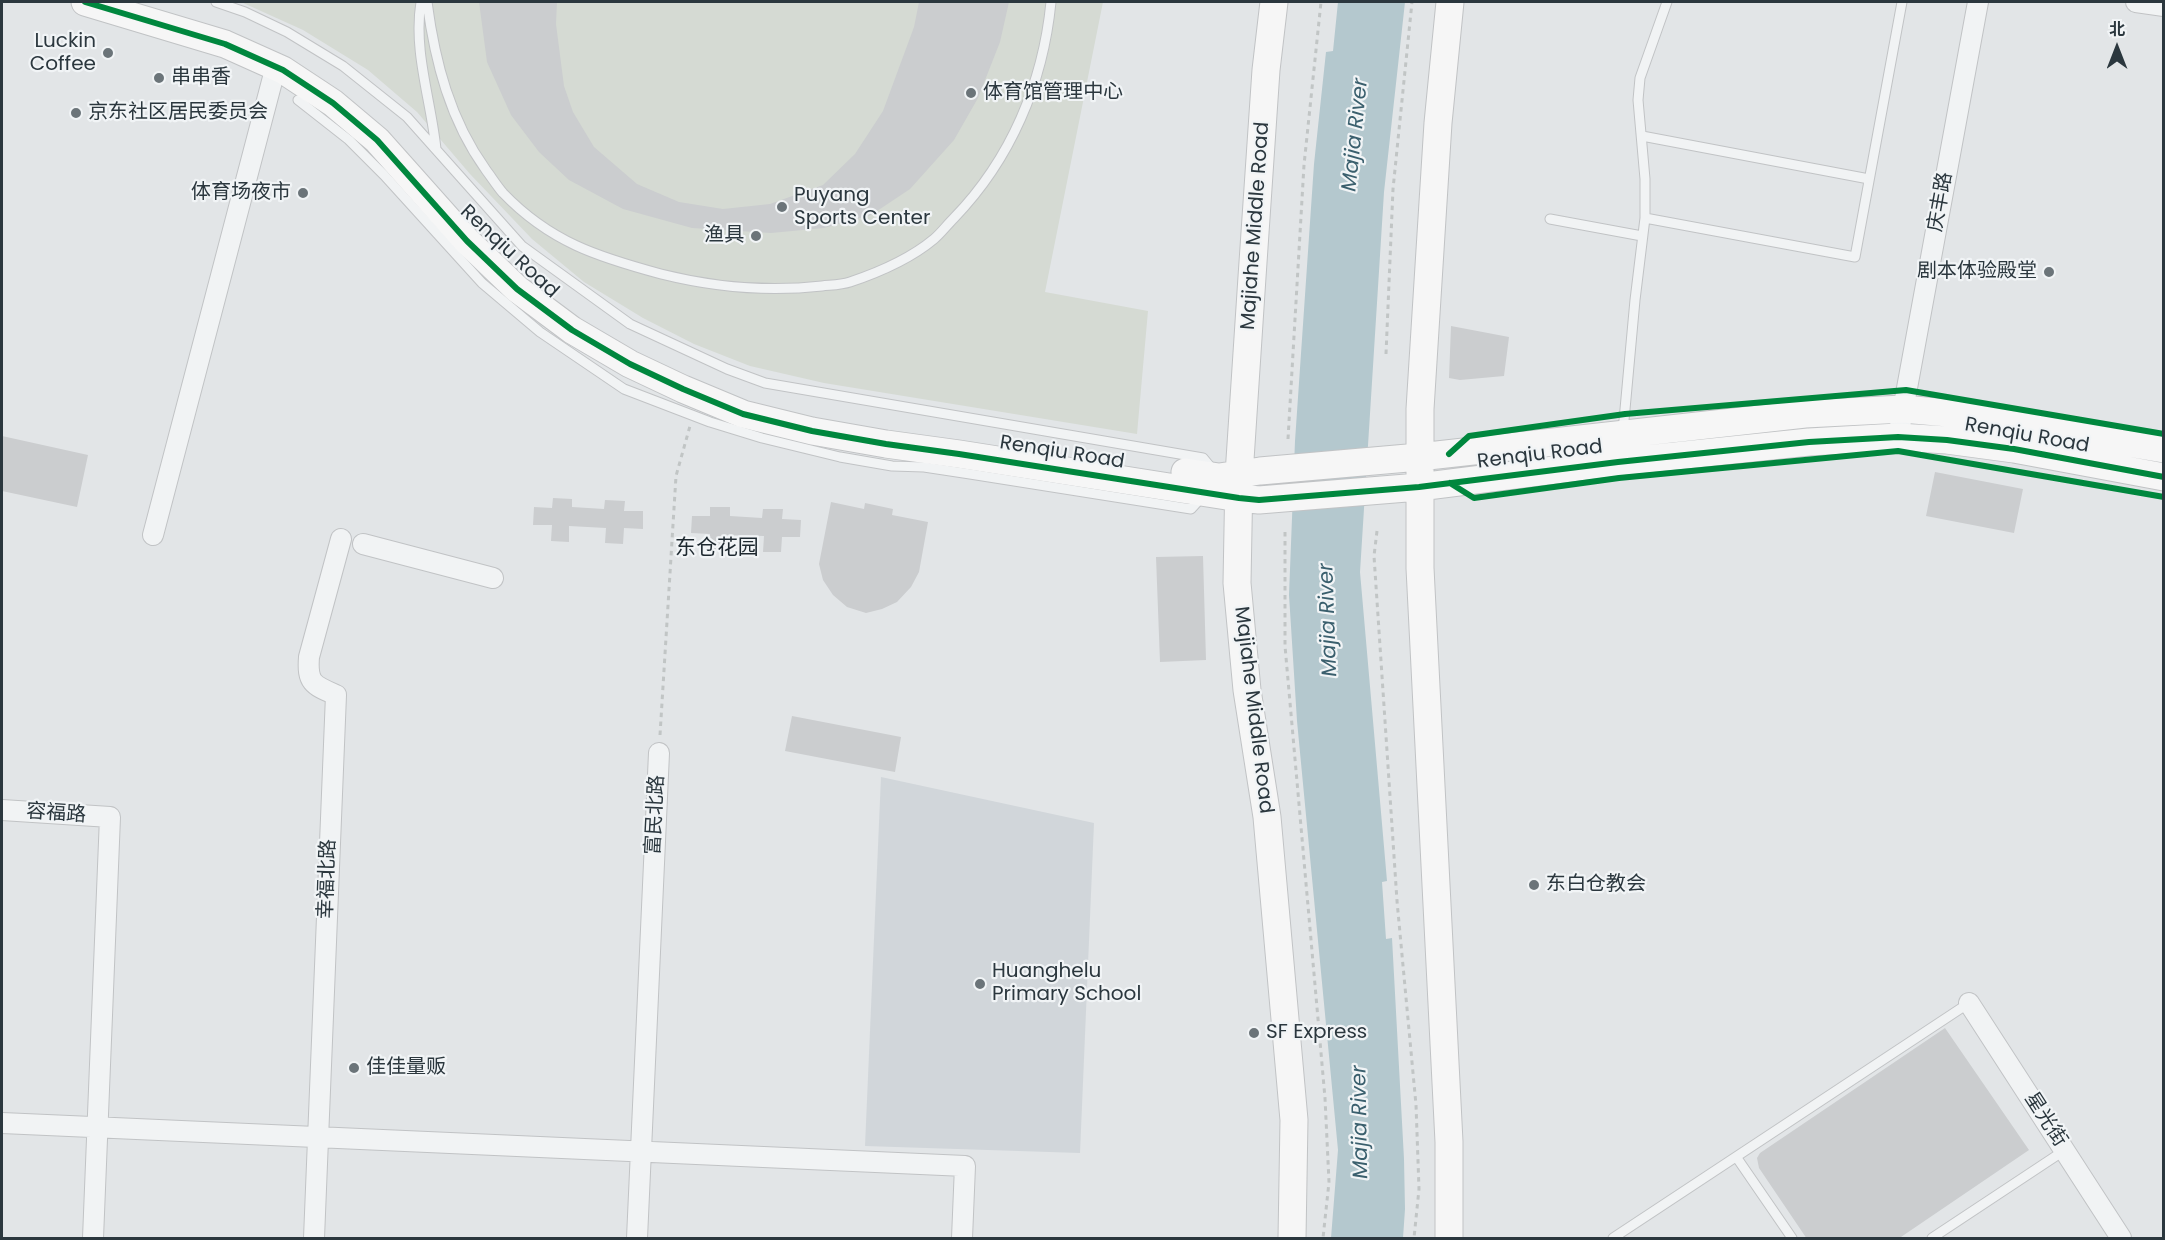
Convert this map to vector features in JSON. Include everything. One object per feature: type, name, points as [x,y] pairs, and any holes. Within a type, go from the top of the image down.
[{"type":"street","name":"Renqiu Road","points":[[85,2],[225,44],[276,66],[333,103],[377,140],[467,241],[517,289],[572,330],[630,364],[743,414],[812,431],[959,454],[1237,486],[1387,489],[1419,487],[1805,414],[1903,409],[1993,420],[2163,449]]},
{"type":"street","name":"Renqiu Road","points":[[141,2],[231,29],[294,56],[345,89],[391,127],[480,231],[527,277],[583,318],[636,349],[687,374],[753,400],[890,427],[1237,486],[1385,460],[1898,437],[1947,440],[2014,449],[2163,477]]},
{"type":"street","name":"Majiahe Middle Road","points":[[1274,2],[1266,70],[1237,486],[1237,583],[1246,690],[1267,817],[1294,1120],[1292,1239]]},
{"type":"street","points":[[1449,1239],[1449,1142],[1420,568],[1419,458],[1423,342],[1438,123],[1450,2]]},
{"type":"street","name":"庆丰路","points":[[1898,437],[1978,2]]},
{"type":"street","points":[[2136,2],[2163,6]]},
{"type":"street","points":[[153,535],[276,66]]},
{"type":"street","name":"幸福北路","points":[[314,1239],[336,695],[316,686],[308,675],[309,657],[341,539]]},
{"type":"street","points":[[363,544],[493,578]]},
{"type":"street","name":"富民北路","points":[[637,1239],[659,753]]},
{"type":"street","name":"容福路","points":[[2,810],[110,817],[98,1127]]},
{"type":"street","name":"星光街","points":[[1969,1003],[2121,1239]]},
{"type":"street","points":[[2,1122],[965,1166],[962,1239]]},
{"type":"street","points":[[93,1239],[98,1127]]},
{"type":"lane","points":[[216,2],[245,12],[287,32],[343,66],[406,117],[522,246],[630,324],[727,369],[765,383],[1203,458],[1237,486],[1191,509],[924,467],[892,466],[840,458],[762,438],[693,416],[624,389],[540,332],[482,283],[349,140],[298,100]]},
{"type":"lane","points":[[421,2],[420,41],[436,149]]},
{"type":"lane","points":[[427,2],[440,72],[454,114],[475,154],[502,192],[539,226],[587,252],[690,281],[797,289],[847,283],[892,266],[934,239],[970,202],[995,168],[1018,126],[1035,82],[1048,32],[1051,2]]},
{"type":"lane","points":[[1621,449],[1645,218],[1645,179],[1638,100],[1640,78],[1667,2]]},
{"type":"lane","points":[[1645,218],[1855,257],[1902,2]]},
{"type":"lane","points":[[1642,136],[1869,179]]},
{"type":"lane","points":[[1550,219],[1642,236]]},
{"type":"lane","points":[[1613,1239],[1969,1003]]},
{"type":"lane","points":[[1932,1239],[2065,1150]]},
{"type":"lane","points":[[1737,1158],[1792,1239]]},
{"type":"path","points":[[1288,438],[1304,165],[1321,2]]},
{"type":"path","points":[[1386,354],[1393,189],[1412,2]]},
{"type":"path","points":[[1377,531],[1374,556],[1395,877],[1416,1105],[1419,1189],[1414,1239]]},
{"type":"path","points":[[1285,532],[1285,646],[1325,1098],[1329,1182],[1323,1239]]},
{"type":"shaded area","name":"Puyang Sports Center","points":[[241,2],[1103,2],[1045,292],[1148,311],[1137,434],[824,383],[750,366],[694,344],[643,318],[584,282],[532,239],[470,174],[417,112],[368,70],[303,30]]},
{"type":"shaded area","name":"Huanghelu Primary School","points":[[881,777],[1094,823],[1080,1153],[865,1146]]},
{"type":"water","name":"Majia River","points":[[1338,2],[1405,2],[1384,192],[1360,572],[1387,881],[1382,882],[1386,939],[1392,938],[1404,1159],[1403,1238],[1331,1238],[1338,1150],[1297,721],[1289,595],[1295,441],[1314,164],[1326,52],[1333,51]]},
{"type":"building","points":[[479,2],[557,2],[556,24],[564,86],[573,112],[594,147],[637,184],[679,202],[723,209],[770,204],[823,185],[855,154],[883,111],[914,27],[919,2],[1009,2],[1000,42],[978,98],[954,140],[910,189],[871,215],[824,228],[771,233],[692,228],[623,209],[569,180],[539,152],[511,115],[487,62]]},
{"type":"building","points":[[1451,326],[1509,337],[1504,376],[1460,380],[1449,378]]},
{"type":"building","points":[[2,436],[88,455],[77,507],[2,491]]},
{"type":"building","points":[[1935,472],[2023,489],[2014,533],[1926,516]]},
{"type":"building","points":[[553,498],[572,499],[572,507],[604,509],[605,500],[625,501],[624,511],[643,511],[643,529],[624,528],[623,544],[605,543],[606,528],[569,526],[569,542],[551,541],[552,525],[533,525],[534,507],[552,508]]},
{"type":"building","points":[[831,502],[864,509],[865,503],[893,509],[892,515],[928,522],[919,572],[911,587],[897,602],[866,613],[847,607],[833,595],[823,580],[819,564]]},
{"type":"building","points":[[710,507],[730,507],[730,516],[762,518],[763,509],[783,509],[782,519],[801,520],[800,537],[782,537],[781,552],[763,552],[764,536],[727,535],[727,550],[709,550],[710,534],[691,533],[692,516],[710,516]]},
{"type":"building","points":[[1203,556],[1206,660],[1160,662],[1156,557]]},
{"type":"building","points":[[792,716],[901,737],[895,772],[785,751]]},
{"type":"building","points":[[1945,1028],[2029,1150],[1898,1239],[1807,1239],[1759,1168],[1757,1158],[1760,1153]]},
{"type":"cycle path","points":[[85,2],[225,44],[283,70],[333,103],[377,140],[467,241],[517,289],[572,330],[630,364],[683,389],[743,414],[812,431],[1259,500],[1419,487],[1618,462],[1809,442],[1898,437],[1947,440],[2014,449],[2164,477]]},
{"type":"cycle path","points":[[1449,454],[1469,436],[1625,414],[1906,390],[2164,434]]},
{"type":"cycle path","points":[[1450,483],[1474,498],[1619,478],[1898,451],[2164,497]]},
{"type":"place","name":"Luckin Coffee","points":[[108,53]]},
{"type":"place","name":"串串香","points":[[159,78]]},
{"type":"place","name":"体育馆管理中心","points":[[971,93]]},
{"type":"place","name":"京东社区居民委员会","points":[[76,113]]},
{"type":"place","name":"体育场夜市","points":[[303,193]]},
{"type":"place","name":"Puyang Sports Center","points":[[782,207]]},
{"type":"place","name":"渔具","points":[[756,236]]},
{"type":"place","name":"剧本体验殿堂","points":[[2049,272]]},
{"type":"place","name":"东白仓教会","points":[[1534,885]]},
{"type":"place","name":"Huanghelu Primary School","points":[[980,984]]},
{"type":"place","name":"SF Express","points":[[1254,1033]]},
{"type":"place","name":"佳佳量贩","points":[[354,1068]]},
{"type":"district","name":"东仓花园","points":[[717,549]]}]
